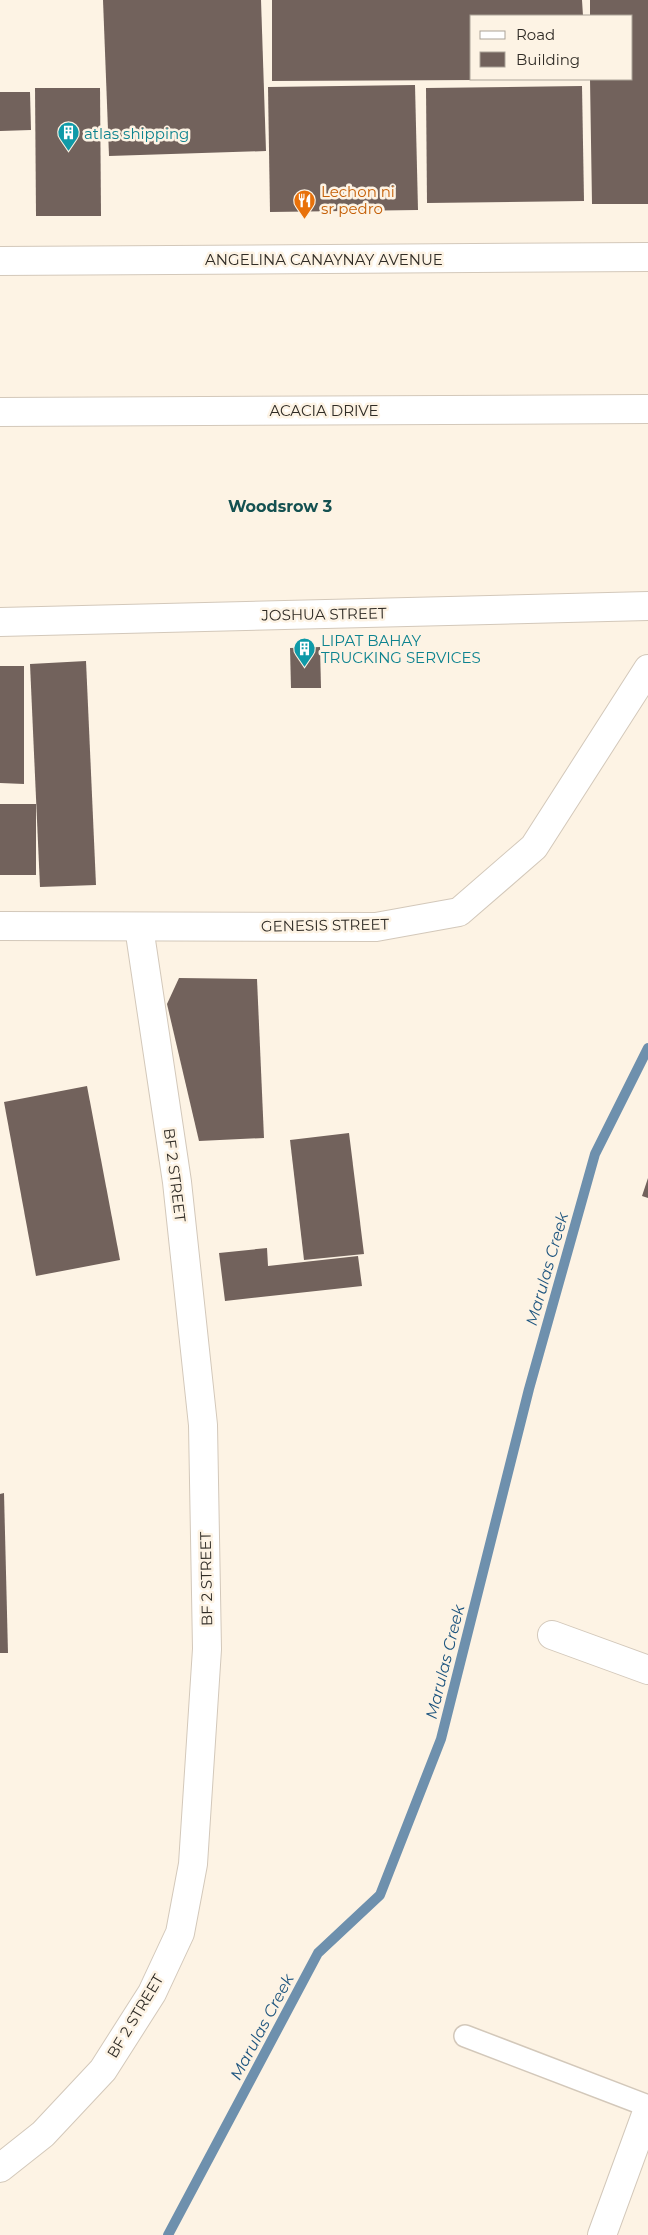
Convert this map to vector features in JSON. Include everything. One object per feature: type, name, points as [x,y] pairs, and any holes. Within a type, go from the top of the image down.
[{"type":"street","name":"ANGELINA CANAYNAY AVENUE","points":[[0,261],[648,257]]},
{"type":"street","name":"ACACIA DRIVE","points":[[0,412],[648,409]]},
{"type":"street","name":"JOSHUA STREET","points":[[0,622],[648,606]]},
{"type":"street","name":"GENESIS STREET","points":[[0,926],[376,927],[459,912],[534,847],[648,669]]},
{"type":"street","name":"BF 2 STREET","points":[[0,2168],[43,2134],[103,2070],[152,1993],[180,1933],[193,1864],[207,1650],[202,1425],[177,1182],[138,927]]},
{"type":"street","points":[[552,1635],[648,1670]]},
{"type":"street","points":[[602,2235],[647,2117]]},
{"type":"lane","points":[[465,2036],[647,2117]]},
{"type":"building","points":[[103,0],[261,0],[266,151],[109,156]]},
{"type":"building","points":[[272,0],[582,0],[583,15],[470,15],[470,80],[478,80],[272,81]]},
{"type":"building","points":[[590,0],[648,0],[648,204],[592,204],[590,80],[633,80],[633,15],[590,15]]},
{"type":"building","points":[[415,85],[418,210],[270,212],[268,87]]},
{"type":"building","points":[[582,86],[584,201],[427,203],[426,88]]},
{"type":"building","name":"atlas shipping","points":[[35,88],[100,88],[101,216],[36,216]]},
{"type":"building","points":[[0,92],[30,92],[31,130],[0,131]]},
{"type":"building","name":"LIPAT BAHAY TRUCKING SERVICES","points":[[320,647],[321,688],[291,688],[290,648]]},
{"type":"building","points":[[86,661],[96,885],[40,887],[30,664]]},
{"type":"building","points":[[0,666],[24,666],[24,784],[0,783]]},
{"type":"building","points":[[0,804],[36,804],[36,875],[0,875]]},
{"type":"building","points":[[179,978],[257,979],[264,1138],[199,1141],[167,1004]]},
{"type":"building","points":[[87,1086],[120,1260],[36,1276],[4,1102]]},
{"type":"building","points":[[349,1133],[364,1254],[304,1260],[290,1140]]},
{"type":"building","points":[[648,1178],[648,1198],[642,1196]]},
{"type":"building","points":[[267,1248],[268,1266],[358,1256],[362,1286],[225,1301],[219,1253]]},
{"type":"building","points":[[4,1493],[8,1653],[0,1653],[0,1494]]},
{"type":"waterway","name":"Marulas Creek","points":[[168,2235],[318,1953],[380,1895],[441,1739],[529,1389],[595,1154],[648,1048]]},
{"type":"place","name":"atlas shipping","points":[[68,152]]},
{"type":"place","name":"Lechon ni sr pedro","points":[[305,219]]},
{"type":"place","name":"LIPAT BAHAY TRUCKING SERVICES","points":[[305,668]]},
{"type":"district","name":"Woodsrow 3","points":[[280,506]]}]
